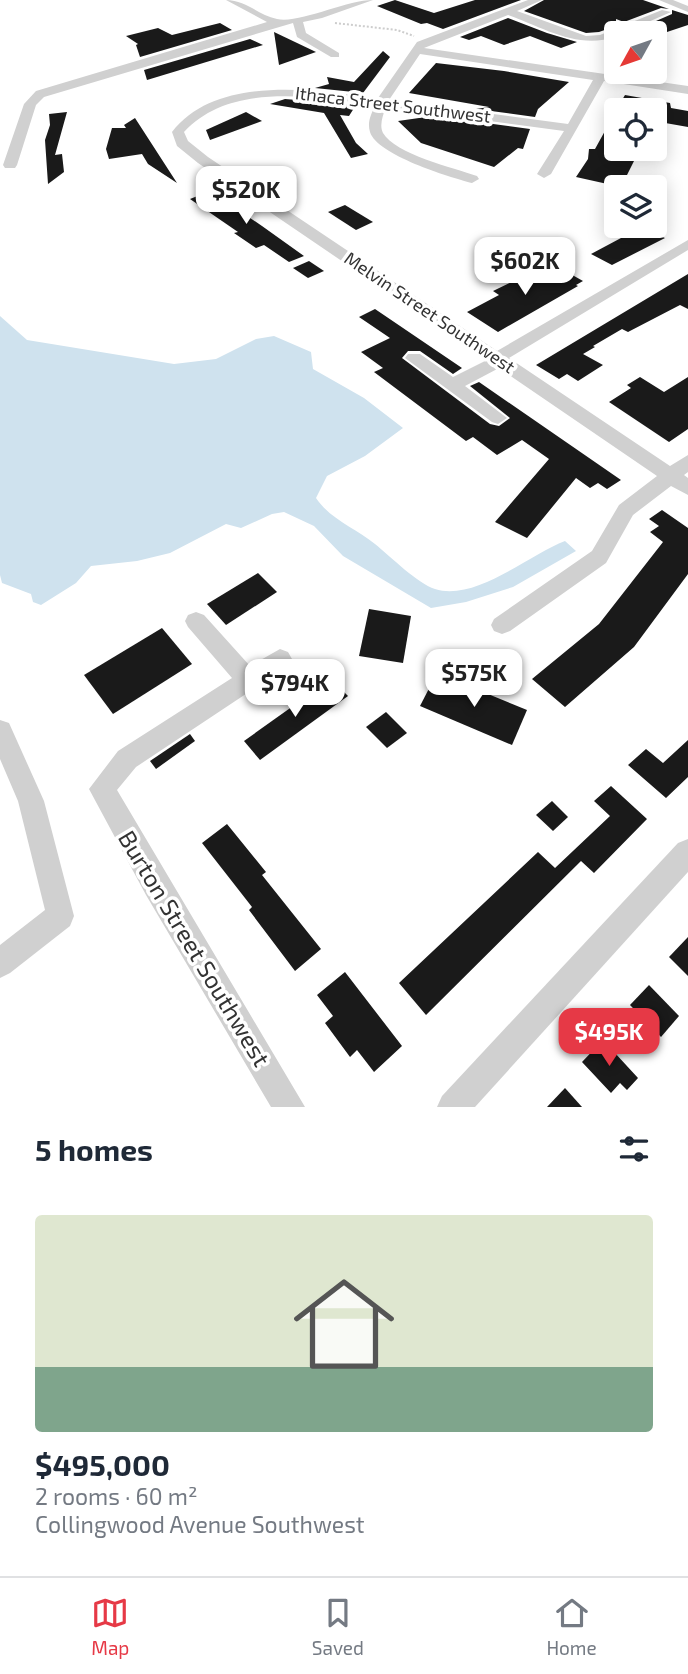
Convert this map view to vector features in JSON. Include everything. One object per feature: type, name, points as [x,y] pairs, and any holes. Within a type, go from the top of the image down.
[{"type":"street","points":[[231,0],[276,23]]},
{"type":"street","points":[[10,165],[30,104],[36,97],[50,90],[276,23],[298,23],[368,0]]},
{"type":"street","points":[[472,179],[396,151],[377,134],[375,121],[382,102],[418,44],[537,0]]},
{"type":"street","points":[[664,0],[688,9]]},
{"type":"street","points":[[508,11],[575,37],[593,39],[666,12]]},
{"type":"street","points":[[298,23],[301,35],[335,55]]},
{"type":"street","points":[[418,44],[688,90]]},
{"type":"street","points":[[544,174],[601,76]]},
{"type":"street","name":"Ithaca Street Southwest","points":[[178,132],[182,125],[194,117],[237,100],[281,91],[572,128]]},
{"type":"street","name":"Melvin Street Southwest","points":[[178,132],[182,143],[203,160],[688,488]]},
{"type":"street","points":[[452,385],[688,244]]},
{"type":"street","points":[[414,358],[498,418]]},
{"type":"street","points":[[502,625],[599,556],[626,510],[688,462]]},
{"type":"street","points":[[196,621],[248,680],[280,659]]},
{"type":"street","name":"Burton Street Southwest","points":[[248,680],[127,759],[102,789],[156,885],[289,1107]]},
{"type":"street","points":[[0,731],[31,801],[60,916],[0,963]]},
{"type":"street","points":[[453,1107],[688,852]]},
{"type":"path","points":[[298,23],[316,21],[385,29],[418,44]]},
{"type":"water","points":[[0,316],[27,340],[174,364],[216,359],[256,339],[274,336],[311,352],[313,369],[364,398],[403,428],[365,456],[327,476],[316,498],[336,518],[375,544],[412,576],[435,589],[451,591],[484,583],[565,541],[576,551],[513,587],[466,602],[431,608],[343,556],[314,526],[284,512],[272,514],[241,528],[226,524],[170,553],[137,561],[91,566],[76,583],[41,605],[33,602],[31,594],[2,583],[0,575]]},
{"type":"building","points":[[395,0],[434,13],[475,0],[521,0],[443,29],[427,23],[421,24],[377,6]]},
{"type":"building","points":[[544,0],[643,0],[669,9],[661,8],[627,21],[604,21],[604,30],[586,33],[524,11]]},
{"type":"building","points":[[672,10],[688,15],[688,25],[667,32],[667,21],[656,21],[672,14]]},
{"type":"building","points":[[508,18],[577,42],[561,48],[530,36],[504,45],[481,36],[469,40],[460,37]]},
{"type":"building","points":[[220,23],[232,30],[140,57],[136,45],[138,44],[126,36],[158,28],[172,35]]},
{"type":"building","points":[[274,32],[316,52],[279,65]]},
{"type":"building","points":[[250,39],[263,45],[147,80],[144,70]]},
{"type":"building","points":[[383,51],[390,57],[363,93],[315,88],[329,84],[327,77],[354,82]]},
{"type":"building","points":[[436,63],[569,82],[538,109],[535,117],[476,109],[489,107],[409,93]]},
{"type":"building","points":[[285,99],[356,105],[349,116],[340,115],[356,143],[368,154],[351,158],[324,113],[270,104]]},
{"type":"building","points":[[667,102],[670,103],[671,108],[688,111],[688,127],[667,123]]},
{"type":"building","points":[[67,112],[55,155],[62,154],[64,172],[48,184],[45,140],[50,125],[49,114]]},
{"type":"building","points":[[246,112],[262,121],[210,140],[206,130]]},
{"type":"building","points":[[433,116],[530,129],[523,149],[518,148],[494,167],[421,143],[398,121]]},
{"type":"building","points":[[135,118],[177,183],[148,164],[142,154],[109,159],[106,149],[112,128],[126,128],[124,125]]},
{"type":"building","points":[[604,133],[604,161],[634,161],[627,175],[604,175],[604,183],[576,177],[588,159],[589,149],[595,149]]},
{"type":"building","points":[[210,191],[304,256],[289,262],[264,245],[256,248],[234,233],[238,232],[190,199]]},
{"type":"building","points":[[345,205],[373,222],[356,230],[328,212]]},
{"type":"building","points":[[621,238],[665,238],[612,265],[591,254]]},
{"type":"building","points":[[309,261],[324,271],[308,278],[293,268]]},
{"type":"building","points":[[551,263],[583,281],[498,332],[467,312],[499,295],[493,291]]},
{"type":"building","points":[[688,274],[688,309],[680,305],[628,332],[622,329],[593,346],[595,347],[583,354],[603,365],[578,381],[567,374],[559,379],[536,365]]},
{"type":"building","points":[[375,309],[462,368],[453,374],[420,351],[408,351],[402,358],[490,424],[499,426],[510,418],[470,386],[479,382],[621,480],[607,489],[598,483],[590,488],[576,478],[527,538],[495,522],[549,459],[522,440],[497,455],[473,437],[466,441],[374,372],[383,368],[361,352],[390,338],[359,317]]},
{"type":"building","points":[[640,377],[664,392],[688,377],[688,429],[669,442],[609,402],[631,388],[627,385]]},
{"type":"building","points":[[662,510],[688,528],[688,574],[634,647],[565,707],[532,679],[599,624],[663,542],[650,532],[659,526],[649,519]]},
{"type":"building","points":[[258,573],[277,592],[226,625],[207,604]]},
{"type":"building","points":[[369,609],[411,616],[403,663],[359,656]]},
{"type":"building","points":[[162,628],[192,664],[113,714],[84,675]]},
{"type":"building","points":[[437,673],[527,710],[512,745],[420,706]]},
{"type":"building","points":[[331,679],[348,696],[260,760],[244,741]]},
{"type":"building","points":[[386,712],[407,733],[387,748],[366,727]]},
{"type":"building","points":[[190,734],[195,741],[156,769],[150,761]]},
{"type":"building","points":[[688,740],[688,777],[666,798],[628,765],[646,749],[663,763]]},
{"type":"building","points":[[611,786],[647,819],[594,873],[581,861],[426,1015],[399,983],[538,852],[555,868],[610,816],[594,801]]},
{"type":"building","points":[[552,801],[568,817],[553,831],[536,815]]},
{"type":"building","points":[[227,824],[266,872],[262,875],[321,949],[295,971],[249,910],[252,907],[202,843]]},
{"type":"building","points":[[688,937],[688,976],[669,957]]},
{"type":"building","points":[[345,972],[402,1046],[374,1072],[357,1050],[350,1057],[325,1023],[333,1016],[317,995]]},
{"type":"building","points":[[649,985],[679,1016],[661,1037],[630,1005]]},
{"type":"building","points":[[603,1040],[638,1078],[627,1090],[620,1083],[611,1093],[582,1062]]},
{"type":"building","points":[[565,1088],[582,1107],[547,1107]]}]
